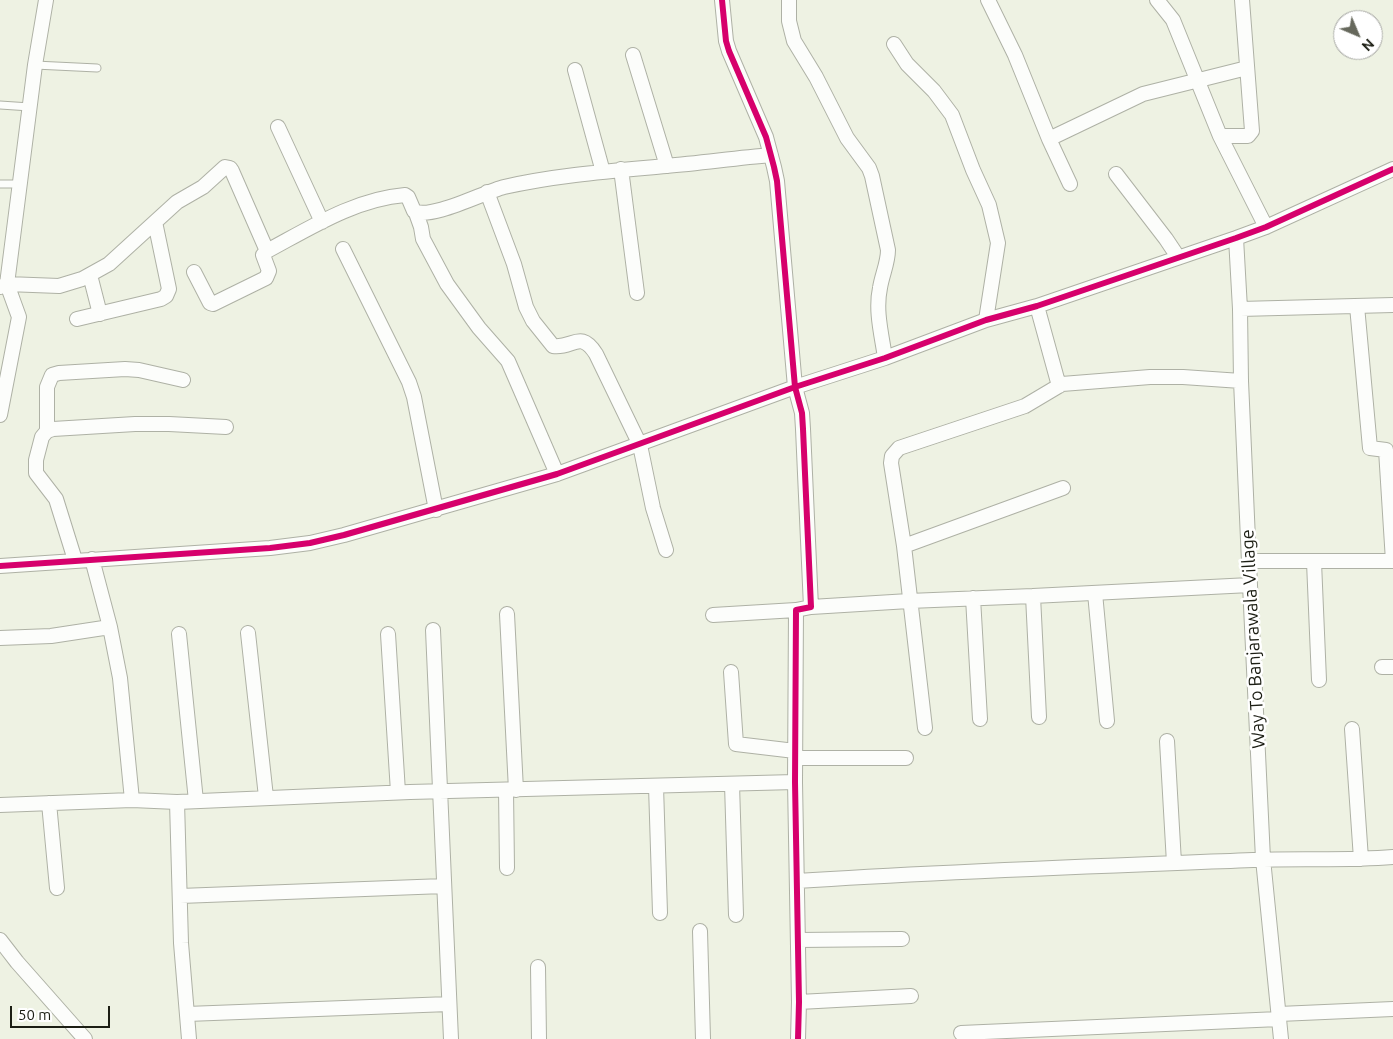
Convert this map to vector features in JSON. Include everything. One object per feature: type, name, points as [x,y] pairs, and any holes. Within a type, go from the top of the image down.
[{"type":"street","points":[[0,414],[3,387],[19,317],[3,285],[20,184],[35,65],[46,0]]},
{"type":"street","points":[[722,0],[725,35],[729,50],[755,110],[771,155],[777,181],[796,387],[802,413],[811,607]]},
{"type":"street","points":[[789,0],[789,21],[794,41],[816,77],[847,138],[869,168],[872,176],[888,250],[888,260],[880,287],[878,311],[885,358]]},
{"type":"street","points":[[988,0],[1015,55],[1049,139],[1070,184]]},
{"type":"street","points":[[1157,0],[1173,20],[1220,136],[1266,227]]},
{"type":"street","points":[[1220,136],[1248,136],[1252,124],[1242,0]]},
{"type":"street","points":[[894,44],[907,64],[934,91],[952,115],[989,205],[998,243],[986,320]]},
{"type":"street","points":[[633,55],[666,166]]},
{"type":"street","points":[[1049,139],[1144,94],[1247,68]]},
{"type":"street","points":[[575,70],[603,172]]},
{"type":"street","points":[[278,127],[322,222]]},
{"type":"street","points":[[416,212],[431,212],[454,206],[487,192],[546,179],[621,169],[771,155]]},
{"type":"street","points":[[3,285],[59,286],[90,275],[109,264],[176,202],[203,187],[228,167],[232,171],[267,251]]},
{"type":"street","points":[[621,169],[637,293]]},
{"type":"street","points":[[0,566],[270,548],[310,543],[436,510],[557,474],[796,387],[885,358],[986,320],[1038,306],[1236,238],[1266,227],[1393,169]]},
{"type":"street","points":[[1116,174],[1166,239],[1178,258]]},
{"type":"street","points":[[487,192],[514,264],[526,307],[533,321],[553,346],[560,346],[577,340],[587,343],[592,348],[640,445],[650,500],[666,550]]},
{"type":"street","points":[[194,272],[210,303],[213,304],[266,278],[269,271],[263,255],[267,251],[322,222],[363,204],[400,196],[408,197],[416,212],[423,239],[447,284],[479,328],[508,362],[557,474]]},
{"type":"street","points":[[77,320],[160,299],[168,293],[155,222]]},
{"type":"street","name":"Way To Banjarawala Village","points":[[1236,238],[1263,860],[1281,1039]]},
{"type":"street","points":[[343,248],[410,382],[436,510]]},
{"type":"street","points":[[90,275],[100,314]]},
{"type":"street","points":[[1240,309],[1393,305]]},
{"type":"street","points":[[1038,306],[1059,386]]},
{"type":"street","points":[[1249,561],[1393,561],[1386,450],[1370,448],[1358,306]]},
{"type":"street","points":[[48,431],[47,387],[52,375],[125,369],[139,370],[183,380]]},
{"type":"street","points":[[925,728],[904,546],[891,463],[895,452],[914,442],[1025,406],[1059,386],[1150,377],[1241,381]]},
{"type":"street","points":[[74,560],[56,500],[36,473],[36,460],[42,437],[48,431],[52,429],[135,424],[226,427]]},
{"type":"street","points":[[904,546],[1064,488]]},
{"type":"street","points":[[92,559],[110,627],[120,678],[132,800]]},
{"type":"street","points":[[1314,562],[1320,680]]},
{"type":"street","points":[[713,615],[909,600],[1250,585]]},
{"type":"street","points":[[1095,593],[1107,721]]},
{"type":"street","points":[[1033,596],[1039,718]]},
{"type":"street","points":[[973,598],[980,719]]},
{"type":"street","points":[[796,610],[795,782],[798,1039]]},
{"type":"street","points":[[507,614],[511,790],[507,868]]},
{"type":"street","points":[[0,638],[51,636],[110,627]]},
{"type":"street","points":[[433,630],[451,1039]]},
{"type":"street","points":[[248,633],[266,797]]},
{"type":"street","points":[[179,634],[196,800]]},
{"type":"street","points":[[388,634],[398,792]]},
{"type":"street","points":[[732,672],[736,744],[795,755],[906,758]]},
{"type":"street","points":[[1352,729],[1361,860]]},
{"type":"street","points":[[1167,741],[1174,863]]},
{"type":"street","points":[[0,805],[132,800],[177,802],[398,792],[795,782]]},
{"type":"street","points":[[732,784],[736,915]]},
{"type":"street","points":[[656,786],[660,913]]},
{"type":"street","points":[[177,802],[181,943],[189,1039]]},
{"type":"street","points":[[49,803],[57,888]]},
{"type":"street","points":[[797,881],[934,872],[1263,860],[1361,860],[1393,857]]},
{"type":"street","points":[[180,896],[444,886]]},
{"type":"street","points":[[700,931],[703,1039]]},
{"type":"street","points":[[798,940],[902,939]]},
{"type":"street","points":[[0,940],[85,1039]]},
{"type":"street","points":[[538,967],[539,1039]]},
{"type":"street","points":[[799,1002],[911,996]]},
{"type":"street","points":[[187,1014],[449,1004]]},
{"type":"street","points":[[961,1033],[1279,1017],[1393,1009]]},
{"type":"lane","points":[[35,65],[97,68]]},
{"type":"lane","points":[[0,104],[30,107]]},
{"type":"lane","points":[[0,184],[20,184]]},
{"type":"cycle path","points":[[722,0],[726,41],[729,51],[766,137],[777,181],[795,387],[802,413],[811,607],[796,610],[795,782],[798,1039]]},
{"type":"cycle path","points":[[0,566],[270,548],[310,543],[344,535],[557,474],[795,387],[885,358],[986,320],[1037,306],[1236,238],[1266,227],[1393,169]]}]
